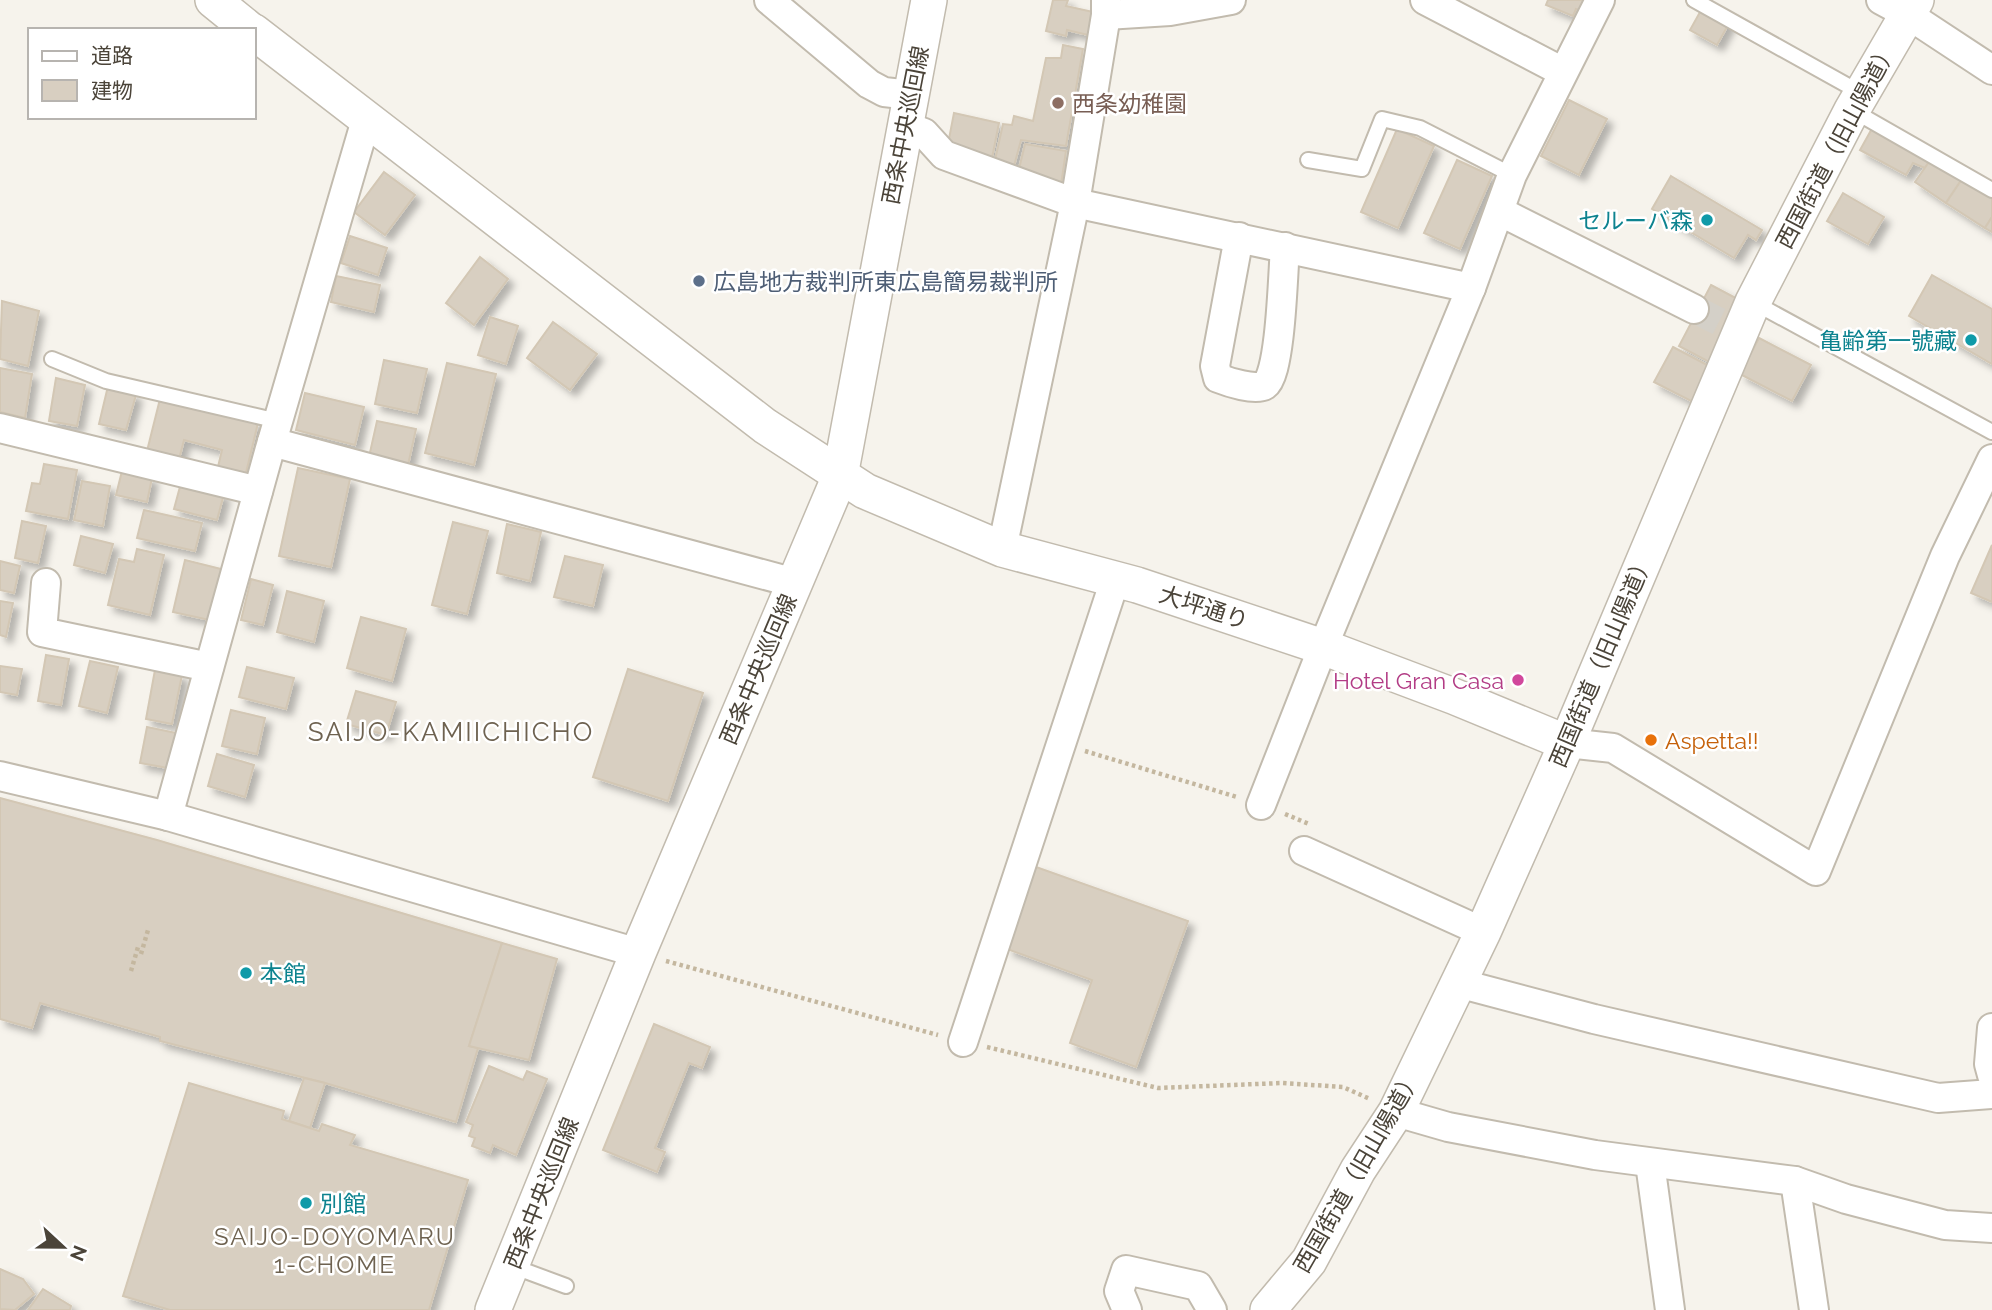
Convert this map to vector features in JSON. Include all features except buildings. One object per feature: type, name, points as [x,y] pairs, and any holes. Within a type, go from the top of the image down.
[{"type":"street","name":"大坪通り","points":[[212,0],[248,28]]},
{"type":"street","points":[[769,0],[869,84],[908,110],[944,155],[1075,203],[1471,288]]},
{"type":"street","name":"西条中央巡回線","points":[[493,1310],[638,953],[840,476],[929,0]]},
{"type":"street","points":[[1002,549],[1075,203],[1106,7],[1170,11],[1231,0]]},
{"type":"street","points":[[1425,0],[1563,72]]},
{"type":"street","points":[[1261,805],[1471,288],[1512,175],[1600,0]]},
{"type":"street","points":[[1901,5],[1992,70]]},
{"type":"street","name":"西国街道（旧山陽道）","points":[[1268,1310],[1309,1261],[1358,1170],[1396,1112],[1483,932],[1567,743],[1753,302],[1857,102],[1901,5]]},
{"type":"street","name":"大坪通り","points":[[256,34],[754,418],[865,491],[1002,549],[1115,580],[1323,647],[1567,743]]},
{"type":"street","points":[[168,816],[275,431],[366,120]]},
{"type":"street","points":[[1500,212],[1694,309]]},
{"type":"street","points":[[1238,237],[1215,366],[1218,378],[1237,384],[1256,388],[1265,386],[1272,376],[1285,247]]},
{"type":"street","points":[[0,428],[258,491]]},
{"type":"street","points":[[275,431],[795,583]]},
{"type":"street","points":[[1567,743],[1613,748],[1816,871],[1945,556],[1992,459]]},
{"type":"street","points":[[963,1042],[1115,580]]},
{"type":"street","points":[[46,583],[42,632],[209,667]]},
{"type":"street","points":[[0,776],[168,816],[638,953]]},
{"type":"street","points":[[1304,851],[1483,932]]},
{"type":"street","points":[[1458,983],[1594,1019],[1938,1098],[1992,1094]]},
{"type":"street","points":[[1992,1028],[1989,1064],[1992,1075]]},
{"type":"street","points":[[1396,1112],[1448,1127],[1595,1155],[1795,1181],[1846,1199],[1945,1226],[1992,1228]]},
{"type":"street","points":[[1650,1163],[1670,1310]]},
{"type":"street","points":[[1795,1181],[1814,1310]]},
{"type":"street","points":[[1127,1310],[1119,1291],[1126,1270],[1198,1286],[1212,1310]]},
{"type":"lane","points":[[1694,0],[1992,190]]},
{"type":"lane","points":[[1308,160],[1362,169],[1382,119],[1420,128],[1512,175]]},
{"type":"lane","points":[[1753,302],[1992,432]]},
{"type":"lane","points":[[52,359],[106,381],[275,431]]},
{"type":"lane","points":[[512,1266],[566,1286]]},
{"type":"path","points":[[1060,744],[1261,805],[1314,825],[1304,851]]},
{"type":"path","points":[[141,954],[148,930]]},
{"type":"path","points":[[131,971],[138,947]]},
{"type":"path","points":[[638,953],[963,1042],[1157,1088],[1282,1083],[1343,1087],[1396,1112]]},
{"type":"tunnel","points":[[1694,309],[1740,332]]},
{"type":"place","name":"西条幼稚園","points":[[1058,103]]},
{"type":"place","name":"セルーバ森","points":[[1707,220]]},
{"type":"place","name":"広島地方裁判所東広島簡易裁判所","points":[[699,281]]},
{"type":"place","name":"亀齢第一號藏","points":[[1971,340]]},
{"type":"place","name":"Hotel Gran Casa","points":[[1518,680]]},
{"type":"place","name":"Aspetta!!","points":[[1651,740]]},
{"type":"place","name":"本館","points":[[246,973]]},
{"type":"place","name":"別館","points":[[306,1203]]},
{"type":"district","name":"SAIJO-KAMIICHICHO","points":[[451,732]]},
{"type":"district","name":"SAIJO-DOYOMARU 1-CHOME","points":[[335,1250]]}]
